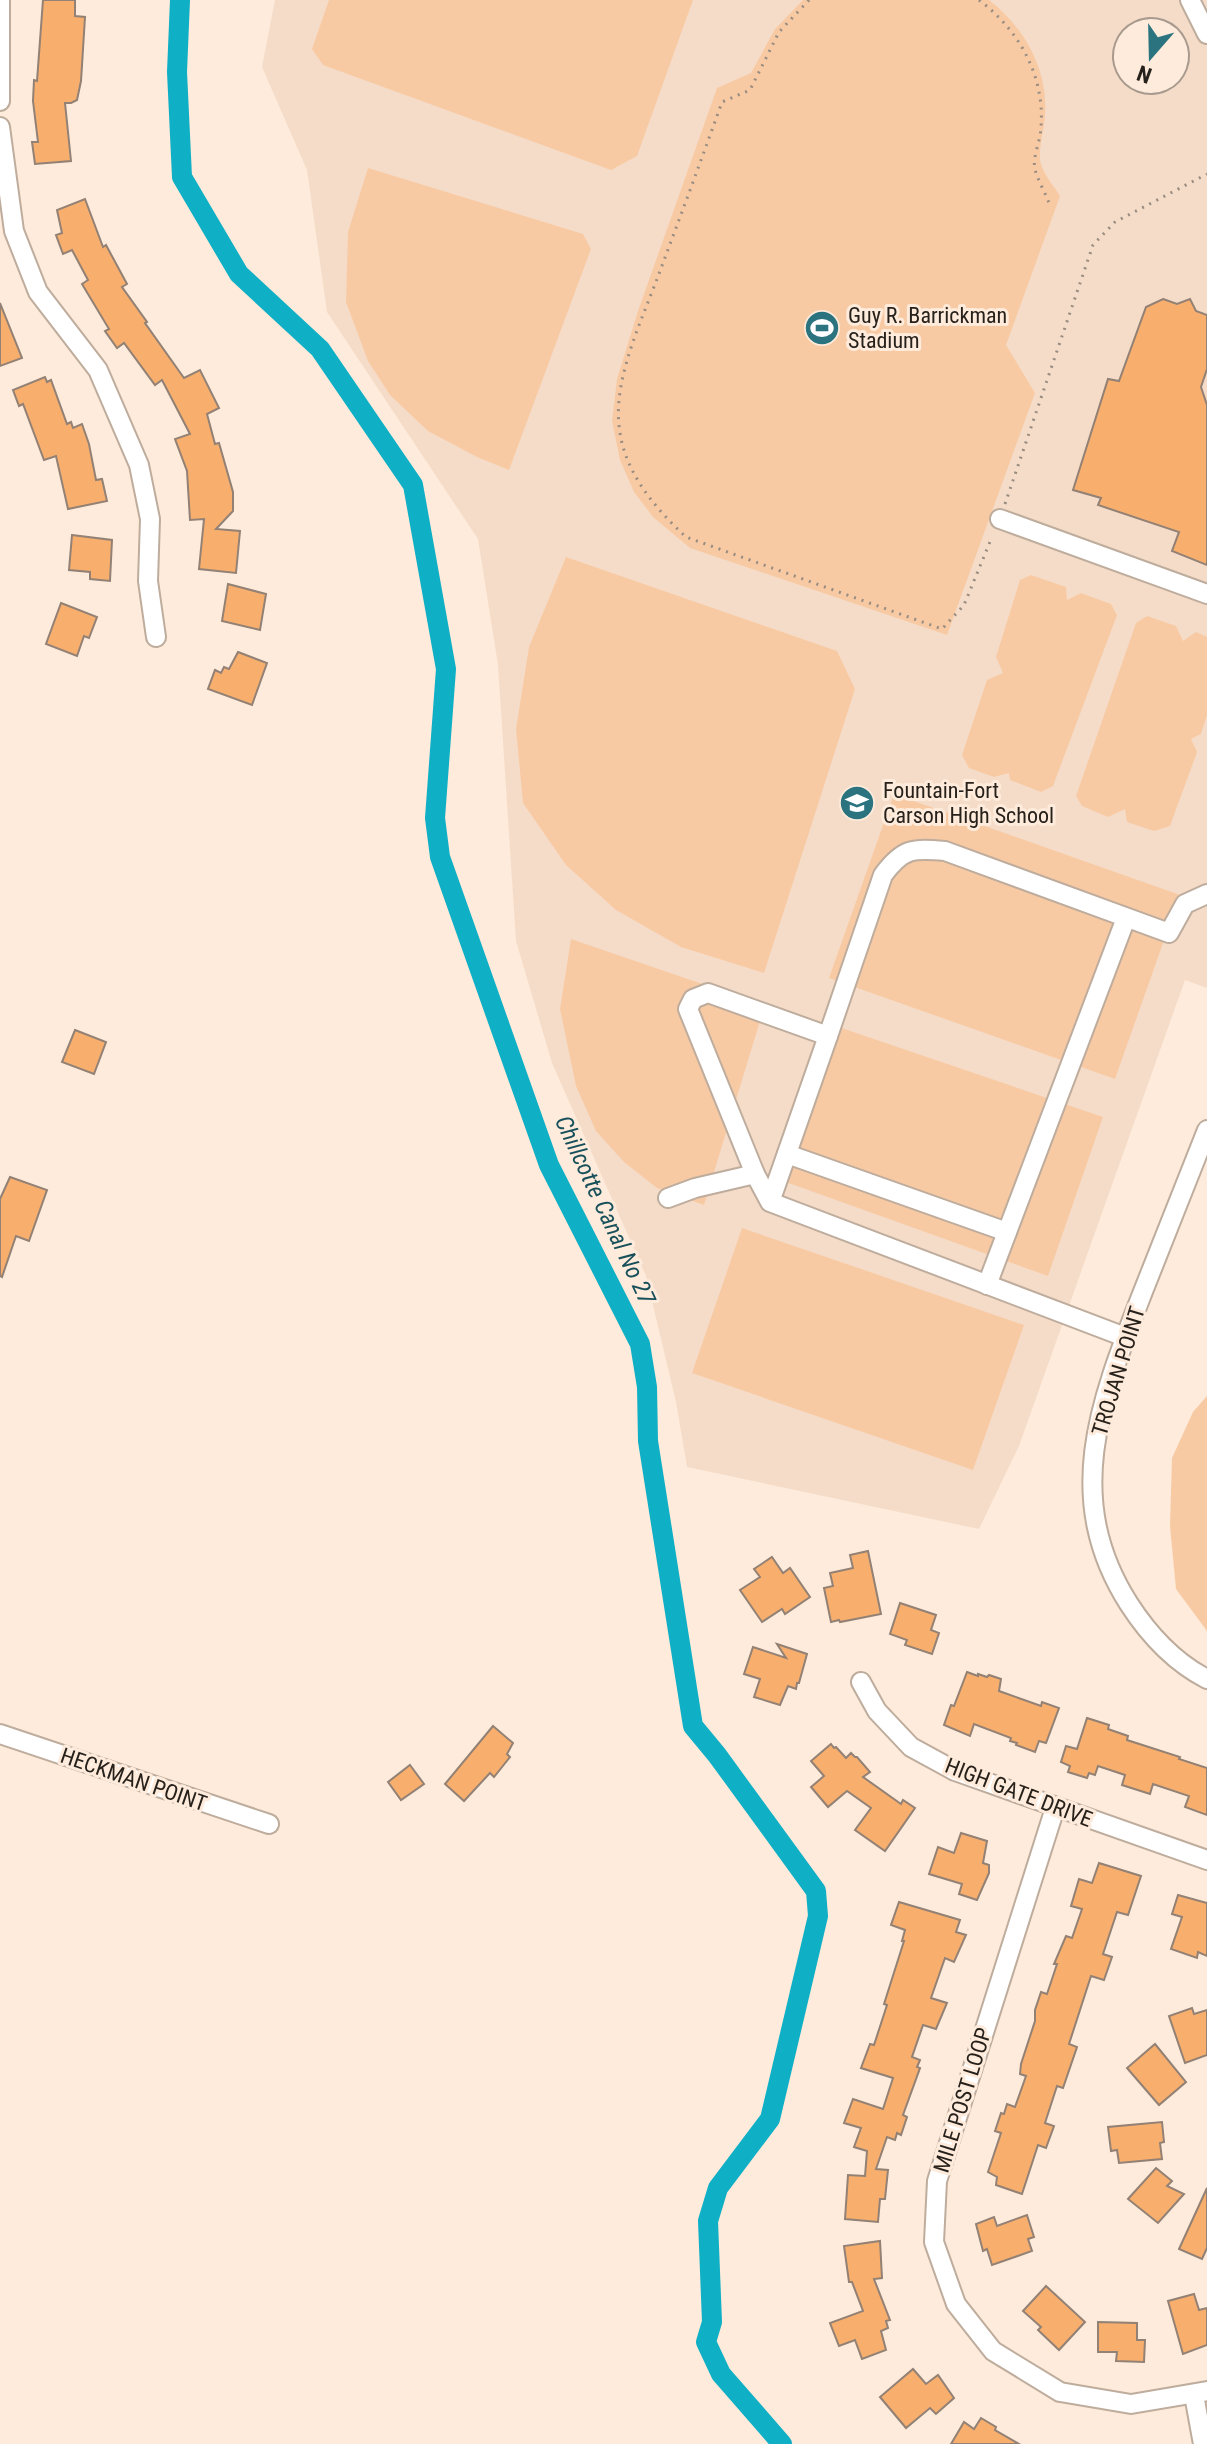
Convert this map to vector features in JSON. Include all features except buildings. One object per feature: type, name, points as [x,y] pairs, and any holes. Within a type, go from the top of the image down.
[{"type":"street","points":[[0,0],[0,101]]},
{"type":"street","points":[[1190,0],[1207,34]]},
{"type":"street","points":[[0,127],[4,184],[14,231],[38,292],[98,370],[139,465],[150,519],[148,581],[156,637]]},
{"type":"street","points":[[1000,519],[1207,594]]},
{"type":"street","points":[[770,1202],[883,875],[897,857],[920,849],[945,851],[1169,933],[1185,904],[1207,894]]},
{"type":"street","points":[[987,1285],[1126,918]]},
{"type":"street","points":[[828,1036],[708,993],[693,999],[688,1009],[755,1174],[770,1202],[1125,1337]]},
{"type":"street","name":"TROJAN POINT","points":[[1207,1130],[1125,1337],[1102,1406],[1093,1452],[1092,1500],[1098,1535],[1117,1584],[1145,1629],[1187,1668],[1207,1679]]},
{"type":"street","points":[[787,1154],[1007,1232]]},
{"type":"street","points":[[668,1198],[695,1188],[755,1174]]},
{"type":"street","name":"HIGH GATE DRIVE","points":[[861,1682],[877,1711],[911,1747],[955,1771],[1207,1860]]},
{"type":"street","name":"HECKMAN POINT","points":[[0,1734],[269,1824]]},
{"type":"street","name":"MILE POST LOOP","points":[[1055,1808],[937,2181],[934,2242],[956,2304],[993,2351],[1060,2392],[1131,2404],[1201,2393]]},
{"type":"street","points":[[1201,2393],[1203,2444]]},
{"type":"path","points":[[809,0],[779,32],[750,90],[722,102],[636,336],[620,391],[619,426],[626,457],[640,486],[659,512],[686,537],[942,629],[964,605],[1000,519],[1093,245],[1115,222],[1207,174]]},
{"type":"path","points":[[979,0],[1015,34],[1031,64],[1040,91],[1041,128],[1034,166],[1049,203]]},
{"type":"shaded area","name":"Fountain-Fort Carson High School","points":[[275,0],[1207,0],[1207,988],[1185,980],[1019,1446],[979,1529],[687,1467],[676,1402],[646,1276],[552,1063],[516,941],[498,665],[478,539],[327,312],[307,170],[262,67]]},
{"type":"shaded area","points":[[329,0],[693,0],[637,156],[611,170],[323,65],[312,49]]},
{"type":"shaded area","name":"Guy R. Barrickman Stadium","points":[[803,0],[989,0],[1023,36],[1038,65],[1042,81],[1045,114],[1040,159],[1044,172],[1060,196],[1006,345],[1035,393],[947,635],[690,548],[653,517],[634,492],[620,460],[612,421],[617,379],[717,88],[751,73],[775,29]]},
{"type":"shaded area","points":[[368,168],[583,234],[591,249],[509,470],[428,431],[390,395],[368,361],[346,302],[348,232]]},
{"type":"shaded area","points":[[566,557],[837,651],[855,689],[764,973],[681,947],[616,910],[566,865],[523,803],[516,729],[529,647]]},
{"type":"shaded area","points":[[1031,575],[1066,587],[1067,600],[1081,593],[1111,604],[1117,615],[1053,786],[1041,792],[1010,780],[1009,773],[994,777],[969,768],[962,755],[987,680],[1003,673],[996,657],[1020,580]]},
{"type":"shaded area","points":[[1147,616],[1176,626],[1183,641],[1196,632],[1207,637],[1207,715],[1201,734],[1191,739],[1197,752],[1170,826],[1154,831],[1127,822],[1125,809],[1108,817],[1082,806],[1076,796],[1136,623]]},
{"type":"shaded area","points":[[894,794],[1180,895],[1115,1079],[829,978]]},
{"type":"shaded area","points":[[571,939],[749,1000],[760,1021],[704,1205],[657,1188],[624,1162],[596,1131],[576,1086],[560,1009]]},
{"type":"shaded area","points":[[824,1022],[1103,1117],[1048,1276],[769,1176]]},
{"type":"shaded area","points":[[742,1228],[1024,1325],[973,1470],[692,1373]]},
{"type":"shaded area","points":[[1207,1396],[1207,1631],[1176,1589],[1170,1526],[1172,1458],[1193,1412]]},
{"type":"waterway","name":"Chillcotte Canal No 27","points":[[180,0],[177,72],[182,177],[239,274],[320,349],[413,485],[446,669],[435,818],[440,857],[549,1165],[640,1344],[647,1387],[648,1441],[693,1726],[816,1891],[818,1916],[770,2119],[718,2188],[708,2221],[712,2322],[706,2342],[721,2374],[782,2444]]},
{"type":"place","name":"Guy R. Barrickman Stadium","points":[[822,328]]},
{"type":"place","name":"Fountain-Fort Carson High School","points":[[857,803]]}]
